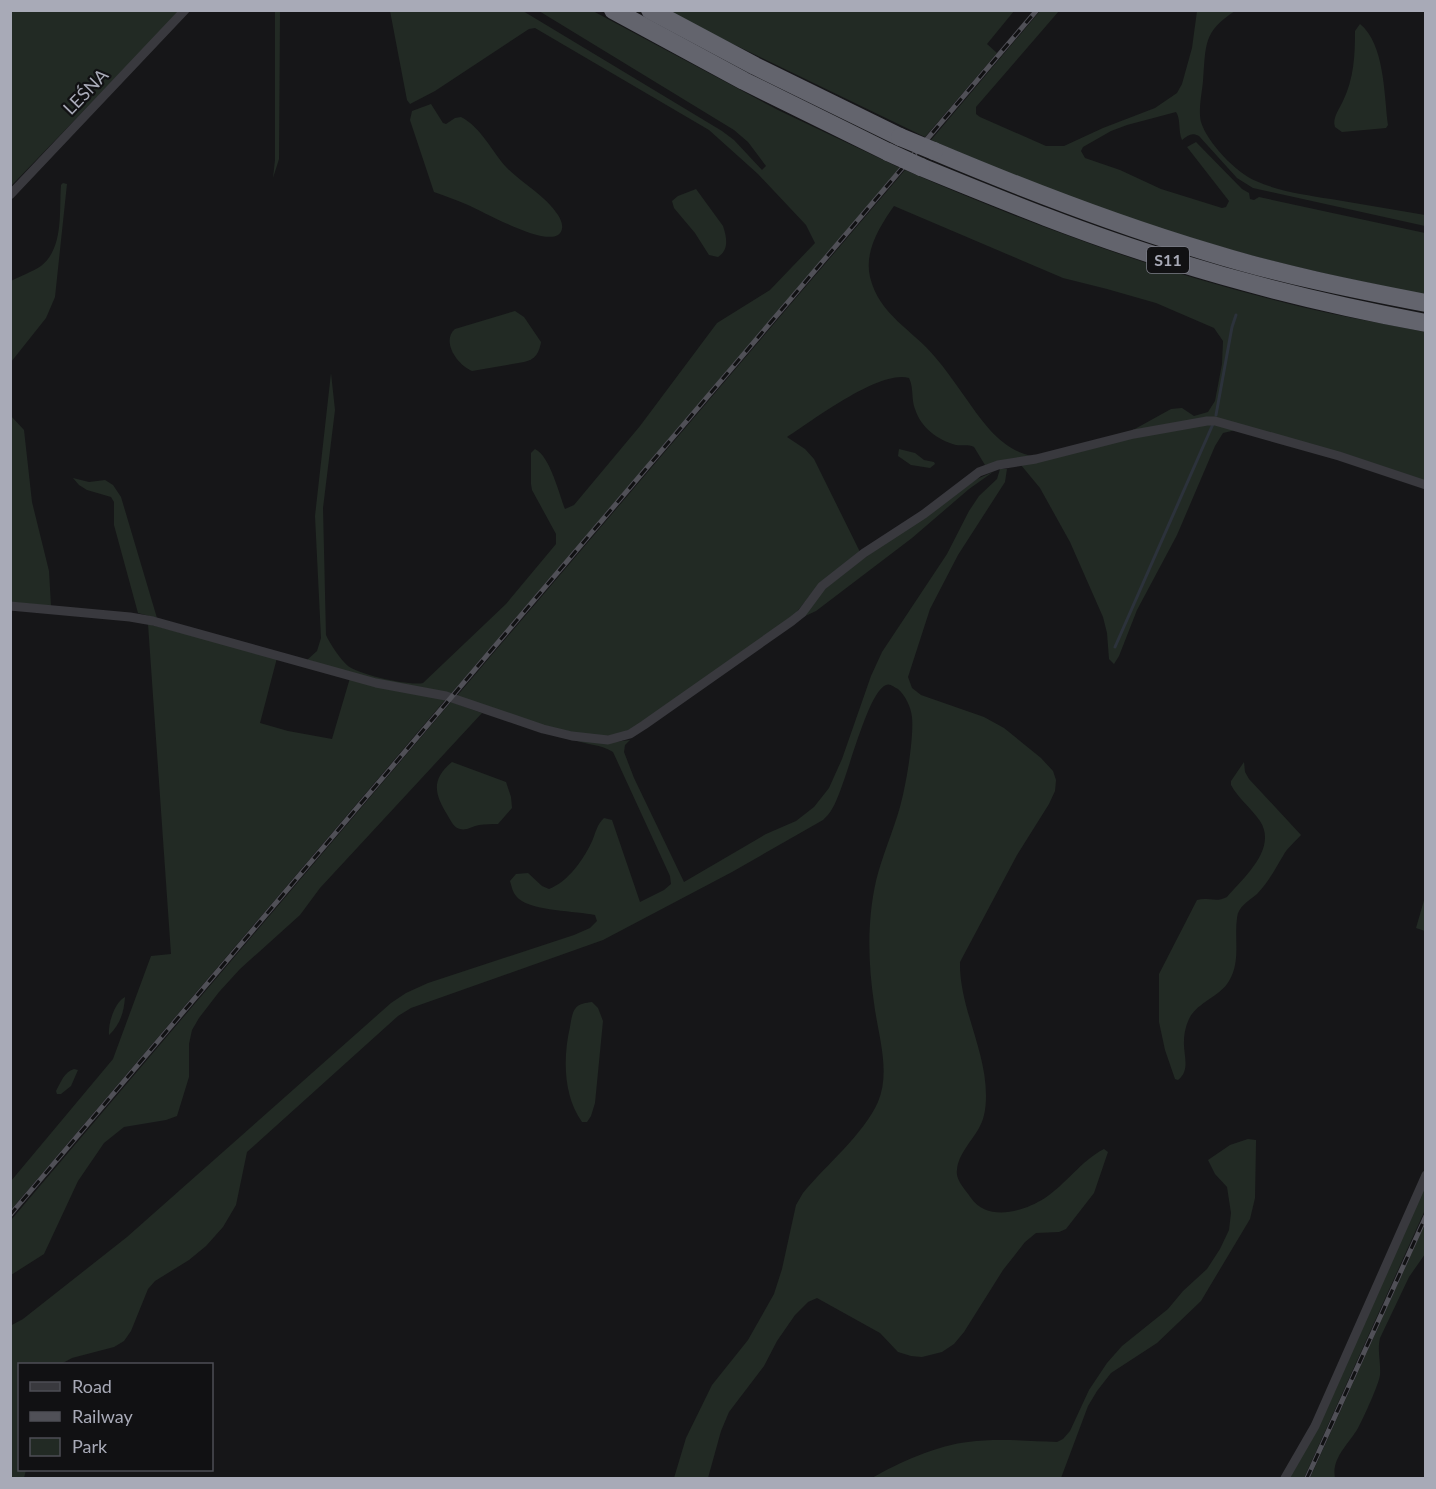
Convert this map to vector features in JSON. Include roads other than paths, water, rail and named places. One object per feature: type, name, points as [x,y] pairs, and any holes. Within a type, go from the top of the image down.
[{"type":"highway","name":"S11","points":[[613,10],[744,81],[888,152],[1083,231],[1172,261],[1305,297],[1425,322]]},
{"type":"highway","name":"S11","points":[[650,10],[765,71],[900,137],[1053,200],[1210,253],[1335,285],[1425,303]]},
{"type":"street","name":"LEŚNA","points":[[10,195],[185,10]]},
{"type":"street","points":[[10,606],[153,621],[376,683],[446,696],[543,729],[572,736],[608,740],[630,734],[644,725],[783,627],[802,613],[822,586],[864,553],[987,468],[1036,459],[1134,434],[1215,421],[1339,456],[1425,486]]},
{"type":"street","points":[[1285,1479],[1315,1426],[1425,1175]]},
{"type":"waterway","points":[[1216,415],[1236,315]]},
{"type":"waterway","points":[[1115,647],[1213,424]]},
{"type":"railway","points":[[10,1215],[1037,10]]},
{"type":"railway","points":[[1307,1478],[1426,1216]]}]
